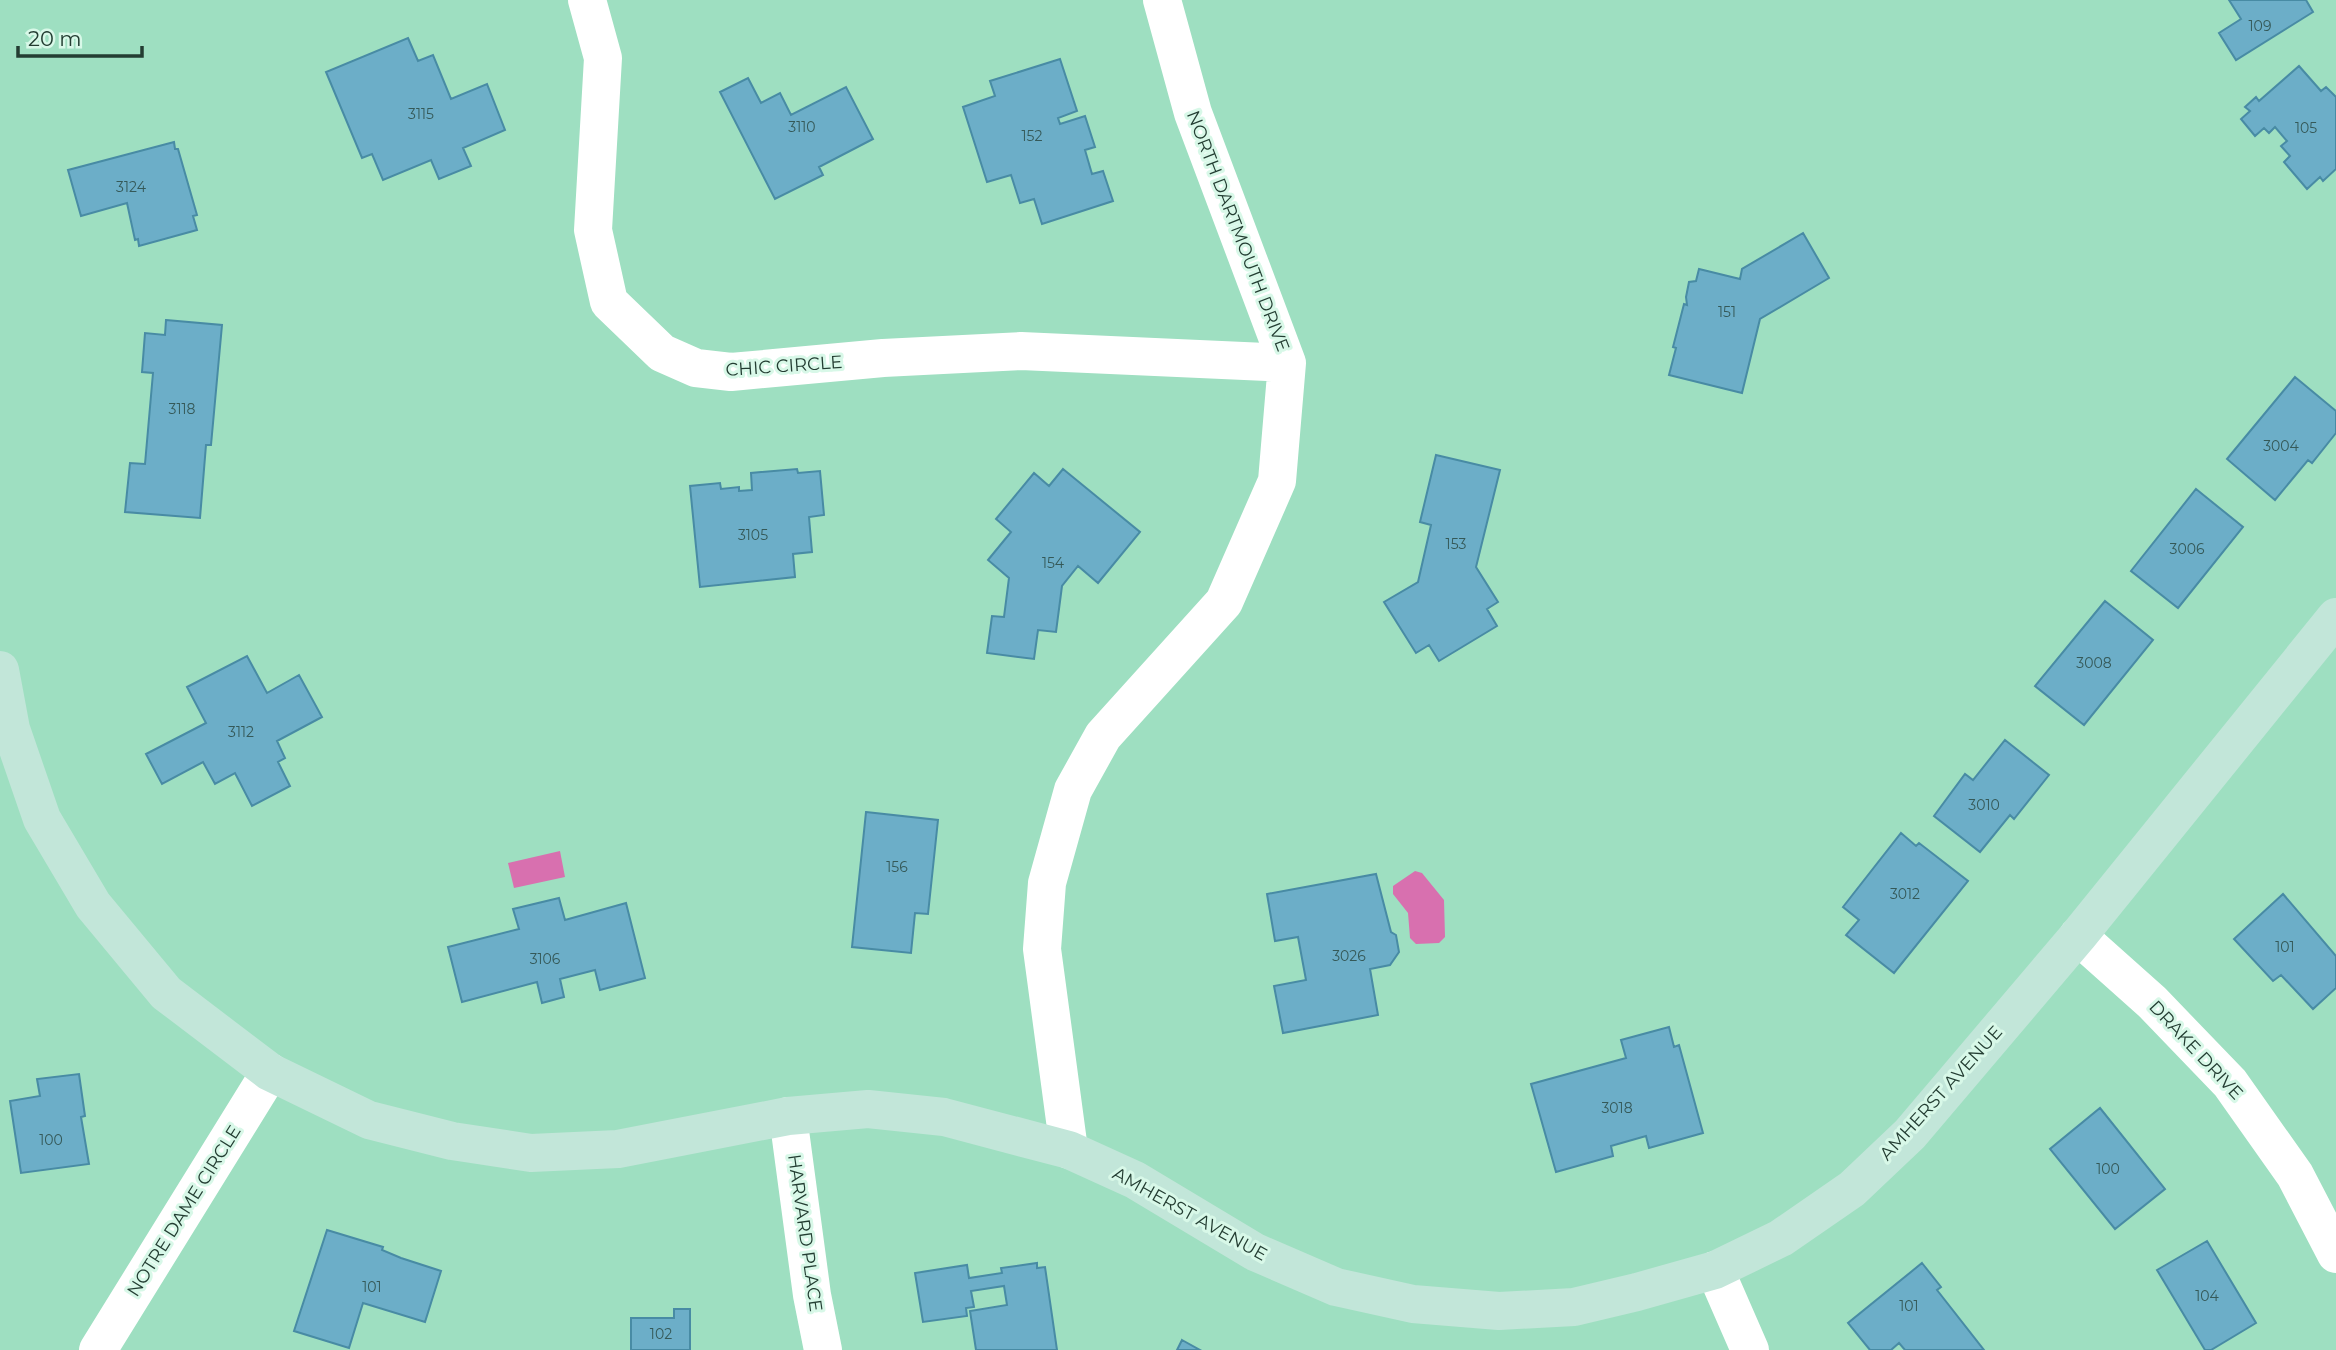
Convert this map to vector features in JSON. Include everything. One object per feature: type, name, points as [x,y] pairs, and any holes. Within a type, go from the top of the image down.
[{"type":"street","name":"CHIC CIRCLE","points":[[587,0],[603,58],[593,230],[609,302],[663,353],[696,368],[731,372],[883,358],[1021,351],[1287,363]]},
{"type":"street","name":"NORTH DARTMOUTH DRIVE","points":[[1069,1150],[1042,949],[1047,883],[1073,790],[1103,736],[1224,602],[1277,481],[1287,363],[1193,113],[1162,0]]},
{"type":"street","name":"AMHERST AVENUE","points":[[0,670],[11,729],[42,819],[93,905],[166,993],[270,1072],[369,1120],[452,1141],[531,1153],[618,1149],[788,1116],[868,1109],[944,1117],[1069,1150],[1135,1180],[1255,1252],[1336,1287],[1413,1304],[1499,1311],[1574,1307],[1715,1269],[1781,1238],[1852,1189],[1910,1134],[2078,936],[2336,617]]},
{"type":"street","name":"DRAKE DRIVE","points":[[2078,936],[2152,1002],[2230,1083],[2295,1175],[2336,1254]]},
{"type":"street","name":"NOTRE DAME CIRCLE","points":[[98,1350],[270,1072]]},
{"type":"street","name":"HARVARD PLACE","points":[[788,1116],[812,1295],[823,1350]]},
{"type":"street","points":[[1715,1269],[1749,1350]]},
{"type":"shaded area","points":[[560,851],[565,877],[514,888],[508,863]]},
{"type":"shaded area","points":[[1415,871],[1422,873],[1444,900],[1445,937],[1439,943],[1416,944],[1410,938],[1408,913],[1393,894],[1393,886]]},
{"type":"building","points":[[2229,0],[2306,0],[2313,12],[2236,60],[2219,33],[2241,19]]},
{"type":"building","points":[[408,38],[418,61],[433,55],[451,99],[487,84],[505,130],[463,148],[471,166],[439,179],[431,160],[383,180],[372,154],[362,158],[326,72]]},
{"type":"building","points":[[1060,59],[1077,111],[1058,118],[1060,124],[1085,116],[1095,147],[1085,150],[1092,174],[1103,171],[1113,201],[1042,224],[1034,199],[1020,203],[1011,175],[987,182],[963,107],[995,96],[990,81]]},
{"type":"building","points":[[2299,66],[2321,91],[2326,87],[2336,97],[2336,169],[2323,181],[2320,177],[2307,189],[2284,162],[2290,156],[2281,146],[2287,141],[2275,127],[2269,133],[2264,128],[2255,136],[2241,119],[2250,111],[2245,107],[2256,97],[2259,101]]},
{"type":"building","points":[[748,78],[761,103],[780,93],[791,115],[846,87],[873,139],[819,167],[823,175],[775,199],[720,92]]},
{"type":"building","points":[[174,142],[197,215],[193,216],[197,230],[139,246],[138,239],[135,240],[127,203],[81,216],[68,170]]},
{"type":"building","points":[[1803,233],[1829,278],[1760,319],[1742,393],[1669,375],[1684,304],[1687,305],[1689,282],[1696,281],[1699,269],[1740,279],[1742,269]]},
{"type":"building","points":[[166,320],[222,325],[211,445],[206,445],[200,518],[125,512],[130,463],[145,464],[153,373],[142,372],[145,333],[165,335]]},
{"type":"building","points":[[2295,377],[2336,411],[2336,433],[2312,463],[2308,460],[2275,500],[2227,459]]},
{"type":"building","points":[[1436,455],[1500,470],[1476,567],[1498,602],[1487,609],[1497,626],[1439,661],[1429,645],[1416,653],[1384,602],[1418,582],[1431,525],[1420,522]]},
{"type":"building","points":[[797,469],[798,473],[820,471],[824,515],[809,517],[812,552],[793,554],[795,577],[700,587],[690,486],[720,483],[721,489],[739,487],[739,491],[752,490],[751,473]]},
{"type":"building","points":[[1063,469],[1140,532],[1098,583],[1078,566],[1062,586],[1056,632],[1038,630],[1034,659],[987,653],[992,616],[1004,617],[1009,578],[988,560],[1011,532],[996,519],[1034,473],[1049,486]]},
{"type":"building","points":[[2196,489],[2243,527],[2178,608],[2131,571]]},
{"type":"building","points":[[2105,601],[2153,640],[2084,725],[2035,686]]},
{"type":"building","points":[[247,656],[267,693],[299,675],[322,717],[277,741],[285,758],[278,762],[290,786],[252,806],[235,773],[215,784],[203,762],[162,784],[146,754],[206,723],[187,687]]},
{"type":"building","points":[[2005,740],[2049,775],[2014,819],[2010,815],[1980,852],[1934,816],[1965,774],[1973,780]]},
{"type":"building","points":[[866,812],[938,820],[928,914],[915,913],[911,953],[852,947]]},
{"type":"building","points":[[1901,833],[1916,846],[1919,843],[1968,881],[1894,973],[1846,935],[1859,920],[1843,907]]},
{"type":"building","points":[[1376,874],[1399,952],[1390,965],[1370,969],[1378,1015],[1283,1033],[1274,986],[1306,980],[1298,937],[1275,941],[1267,894]]},
{"type":"building","points":[[2283,894],[2336,956],[2336,988],[2313,1009],[2281,975],[2273,981],[2234,939]]},
{"type":"building","points":[[559,898],[565,920],[626,903],[645,978],[600,990],[595,970],[560,979],[564,997],[542,1003],[537,982],[462,1002],[448,947],[519,929],[513,909]]},
{"type":"building","points":[[1669,1027],[1674,1047],[1679,1045],[1703,1133],[1649,1148],[1646,1136],[1611,1146],[1613,1156],[1556,1172],[1531,1084],[1626,1058],[1621,1040]]},
{"type":"building","points":[[79,1074],[85,1116],[81,1117],[89,1164],[21,1173],[10,1101],[40,1096],[37,1079]]},
{"type":"building","points":[[2100,1108],[2165,1189],[2115,1229],[2050,1149]]},
{"type":"building","points":[[327,1230],[383,1247],[382,1250],[401,1258],[441,1271],[425,1322],[363,1303],[349,1348],[294,1331]]},
{"type":"building","points":[[2207,1241],[2256,1323],[2211,1350],[2205,1350],[2157,1270]]},
{"type":"building","points":[[1037,1263],[1037,1268],[1045,1267],[1057,1350],[976,1350],[970,1311],[1007,1305],[1004,1286],[971,1291],[974,1307],[966,1308],[967,1316],[923,1322],[915,1273],[967,1265],[969,1278],[1002,1273],[1001,1268]]},
{"type":"building","points":[[1922,1263],[1941,1287],[1937,1290],[1984,1350],[1905,1350],[1899,1343],[1891,1350],[1870,1350],[1848,1323]]},
{"type":"building","points":[[674,1309],[690,1309],[690,1350],[631,1350],[631,1318],[674,1318]]},
{"type":"building","points":[[1182,1340],[1200,1350],[1177,1350]]}]
